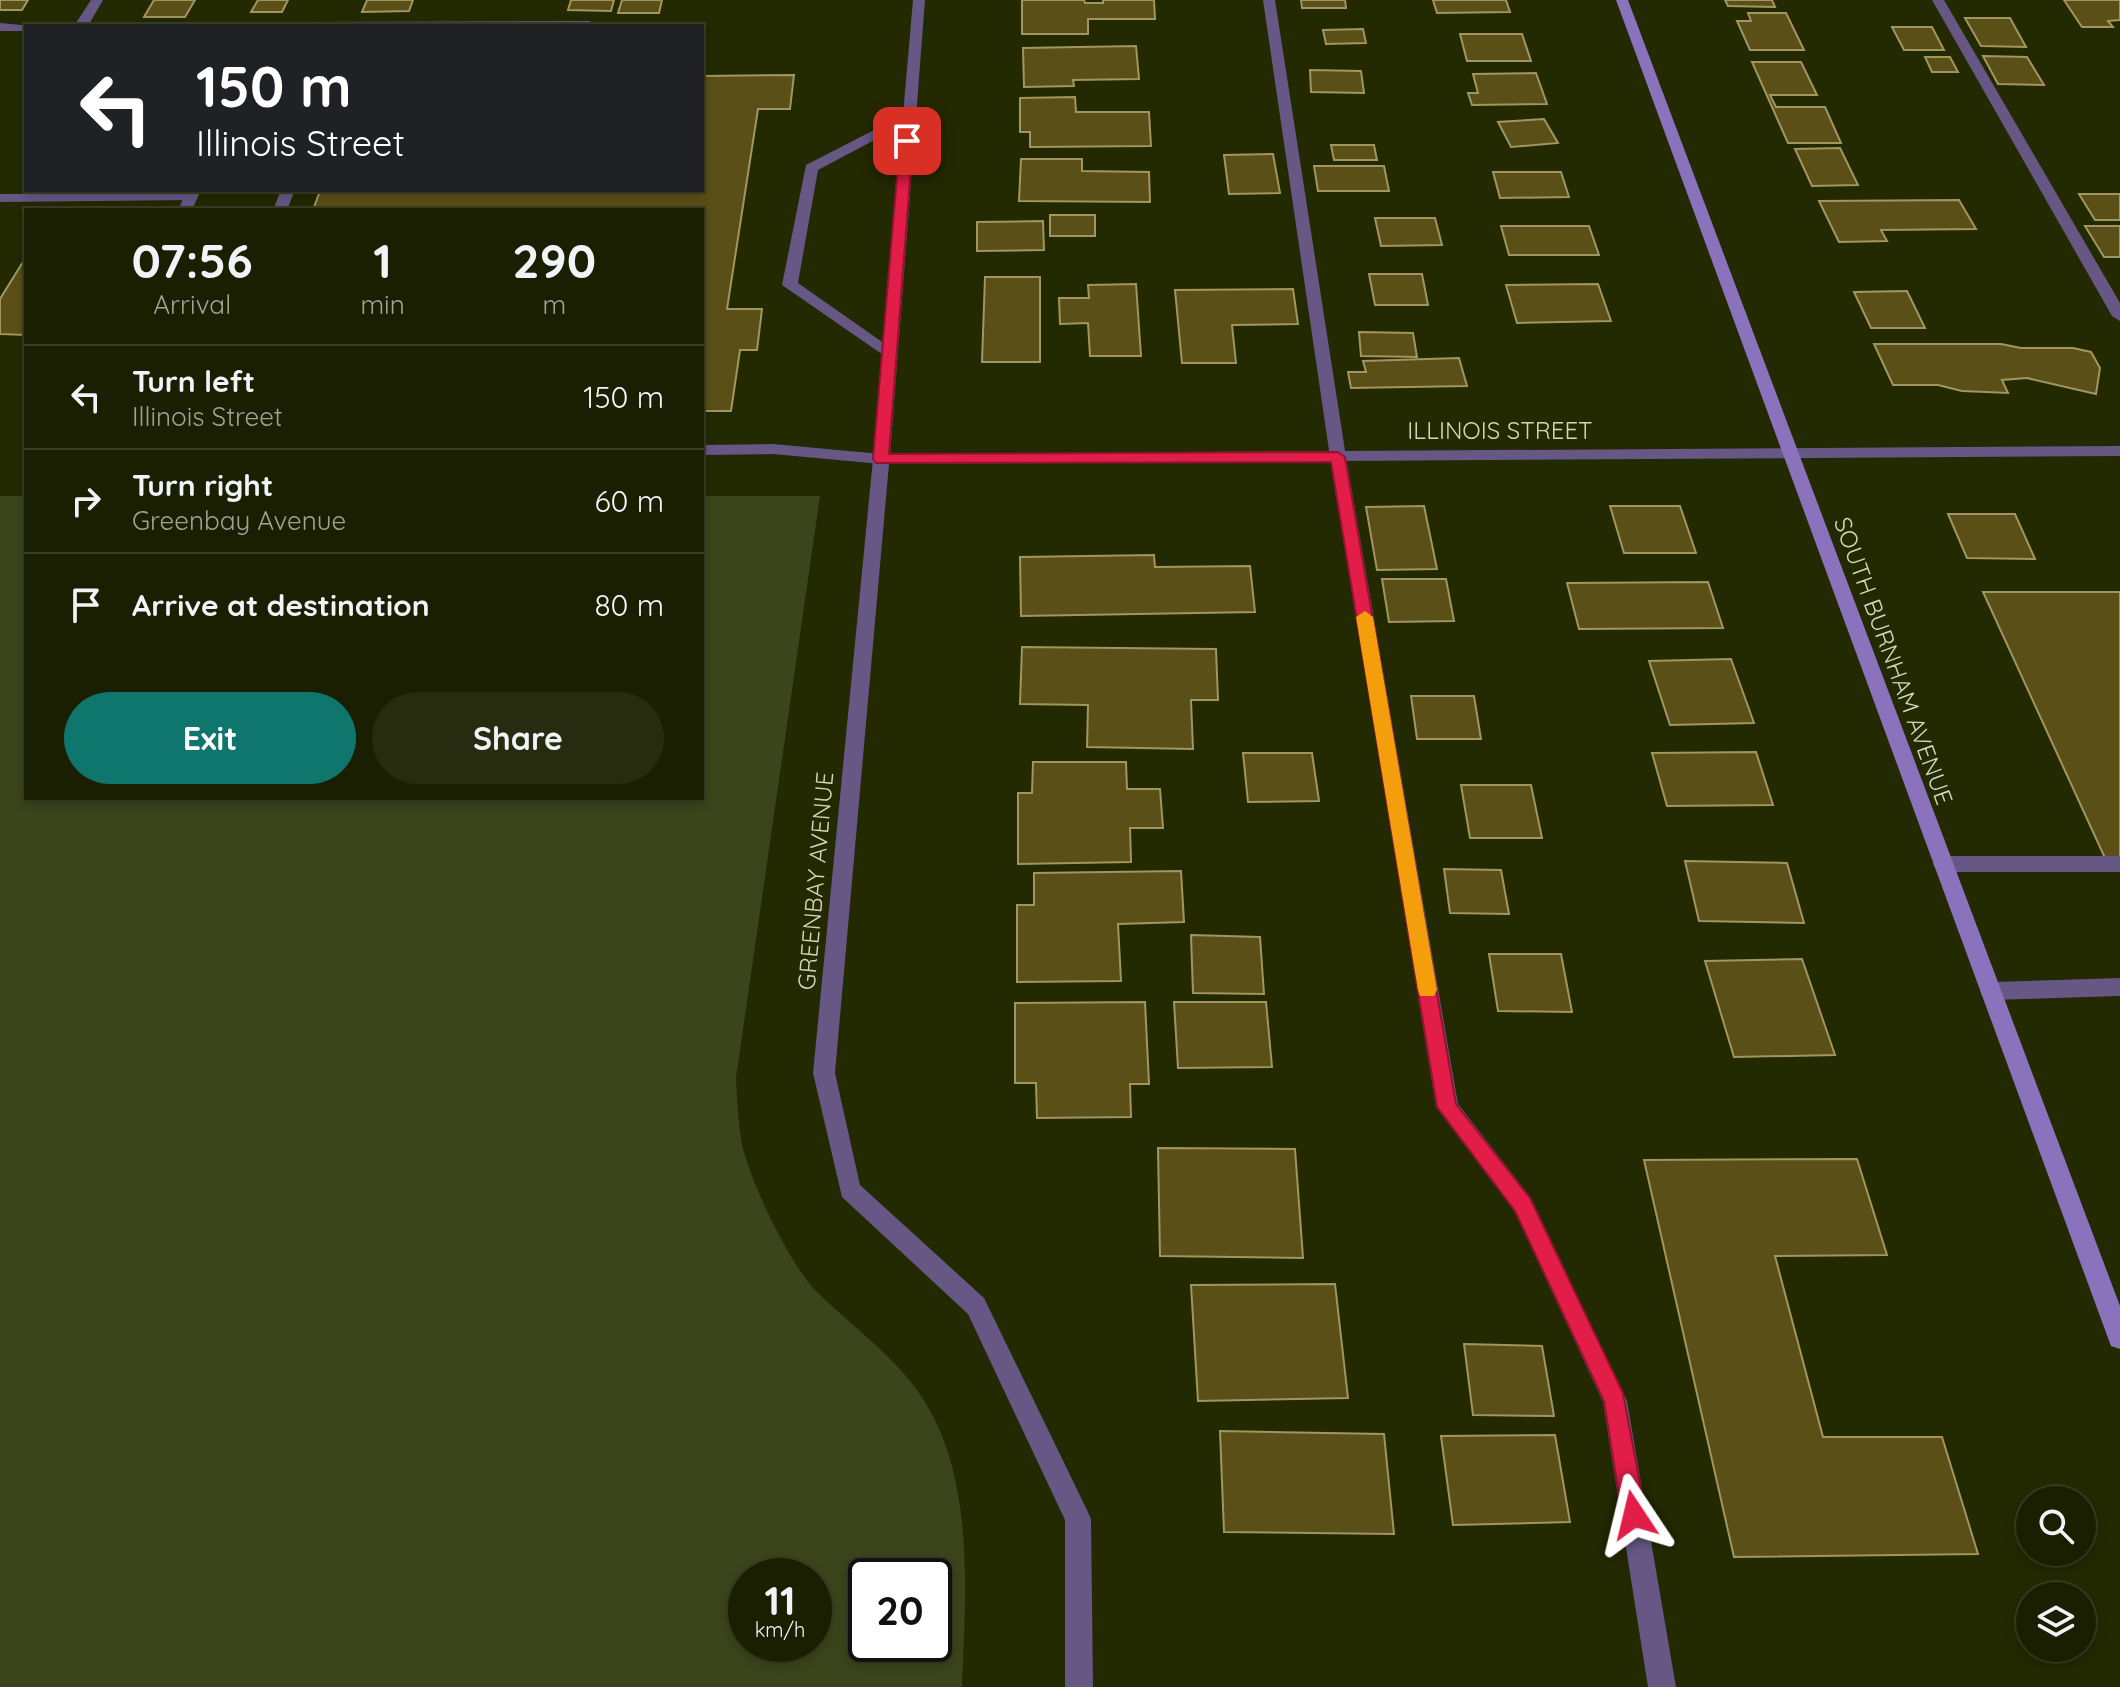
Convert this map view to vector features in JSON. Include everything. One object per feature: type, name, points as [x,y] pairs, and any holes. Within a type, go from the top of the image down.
[{"type":"main road","name":"SOUTH BURNHAM AVENUE","points":[[1622,0],[2120,1338]]},
{"type":"street","points":[[82,24],[97,0]]},
{"type":"street","name":"GREENBAY AVENUE","points":[[919,0],[881,459],[824,1073],[850,1190],[976,1306],[1078,1519],[1079,1687]]},
{"type":"street","points":[[1269,0],[1338,457],[1447,1107],[1523,1205],[1615,1401],[1662,1687]]},
{"type":"street","points":[[1938,0],[2120,316]]},
{"type":"street","points":[[0,27],[24,27]]},
{"type":"street","points":[[889,354],[790,285],[811,168],[909,116]]},
{"type":"street","points":[[0,198],[190,199]]},
{"type":"street","name":"ILLINOIS STREET","points":[[704,450],[773,449],[881,459],[2120,451]]},
{"type":"street","points":[[1943,864],[2120,864]]},
{"type":"street","points":[[1991,991],[2120,987]]},
{"type":"green space","points":[[0,496],[24,496],[24,800],[704,800],[704,496],[820,496],[736,1078],[740,1131],[760,1196],[793,1260],[815,1290],[896,1364],[923,1398],[934,1418],[956,1482],[964,1550],[962,1687],[0,1687]]},
{"type":"building","points":[[0,0],[28,0],[22,10],[0,10]]},
{"type":"building","points":[[154,0],[195,0],[185,17],[144,17]]},
{"type":"building","points":[[258,0],[288,0],[282,12],[251,12]]},
{"type":"building","points":[[367,0],[413,0],[409,11],[362,12]]},
{"type":"building","points":[[571,0],[614,0],[611,11],[568,10]]},
{"type":"building","points":[[622,0],[662,0],[659,13],[618,13]]},
{"type":"building","points":[[1022,0],[1103,3],[1103,0],[1154,0],[1155,19],[1088,19],[1088,34],[1022,34]]},
{"type":"building","points":[[1301,0],[1345,0],[1346,8],[1302,8]]},
{"type":"building","points":[[1433,0],[1506,0],[1510,12],[1437,13]]},
{"type":"building","points":[[1725,0],[1772,0],[1775,7],[1728,6]]},
{"type":"building","points":[[2064,0],[2120,0],[2120,20],[2108,21],[2113,27],[2082,27]]},
{"type":"building","points":[[1748,13],[1786,13],[1804,50],[1750,50],[1737,21],[1751,21]]},
{"type":"building","points":[[1965,18],[2010,18],[2026,47],[1981,46]]},
{"type":"building","points":[[1892,27],[1932,27],[1944,50],[1904,50]]},
{"type":"building","points":[[1363,29],[1366,43],[1326,44],[1323,30]]},
{"type":"building","points":[[1460,34],[1522,34],[1531,61],[1467,61]]},
{"type":"building","points":[[1136,46],[1139,79],[1073,80],[1074,86],[1024,87],[1023,48]]},
{"type":"building","points":[[1983,56],[2027,57],[2044,85],[1998,84]]},
{"type":"building","points":[[1925,57],[1950,57],[1958,72],[1932,72]]},
{"type":"building","points":[[1752,62],[1801,62],[1817,95],[1770,95],[1776,107],[1825,107],[1841,143],[1788,143]]},
{"type":"building","points":[[1310,70],[1361,71],[1364,93],[1311,92]]},
{"type":"building","points":[[1536,73],[1547,104],[1472,105],[1468,93],[1478,93],[1473,74]]},
{"type":"building","points":[[794,75],[790,109],[758,109],[727,309],[762,309],[757,350],[740,350],[731,411],[704,411],[704,208],[314,208],[320,192],[704,192],[704,76]]},
{"type":"building","points":[[1075,97],[1076,112],[1149,112],[1151,146],[1030,147],[1030,132],[1020,132],[1020,98]]},
{"type":"building","points":[[1544,119],[1558,143],[1511,147],[1498,122]]},
{"type":"building","points":[[1331,145],[1374,145],[1377,160],[1334,160]]},
{"type":"building","points":[[1840,148],[1858,185],[1812,186],[1795,149]]},
{"type":"building","points":[[1273,154],[1280,193],[1229,194],[1224,155]]},
{"type":"building","points":[[1021,159],[1082,159],[1082,171],[1149,172],[1150,202],[1019,201]]},
{"type":"building","points":[[1314,166],[1384,166],[1389,191],[1318,191]]},
{"type":"building","points":[[1493,172],[1561,172],[1569,197],[1500,198]]},
{"type":"building","points":[[2079,194],[2120,194],[2120,220],[2095,220]]},
{"type":"building","points":[[1959,200],[1976,229],[1881,230],[1887,241],[1839,242],[1819,201]]},
{"type":"building","points":[[1050,215],[1095,215],[1095,236],[1050,236]]},
{"type":"building","points":[[1375,218],[1435,218],[1442,245],[1381,246]]},
{"type":"building","points":[[1043,221],[1044,250],[977,251],[977,222]]},
{"type":"building","points":[[1501,226],[1589,226],[1599,255],[1509,255]]},
{"type":"building","points":[[2085,226],[2120,226],[2120,257],[2104,257]]},
{"type":"building","points":[[24,260],[24,335],[0,334],[0,299]]},
{"type":"building","points":[[1369,274],[1422,274],[1428,305],[1375,305]]},
{"type":"building","points":[[985,277],[1040,277],[1040,362],[982,362]]},
{"type":"building","points":[[1136,284],[1141,356],[1090,356],[1088,323],[1060,324],[1059,298],[1089,298],[1088,285]]},
{"type":"building","points":[[1598,284],[1611,321],[1517,323],[1506,285]]},
{"type":"building","points":[[1293,289],[1298,324],[1232,325],[1236,363],[1182,363],[1175,290]]},
{"type":"building","points":[[1907,291],[1925,328],[1871,328],[1854,292]]},
{"type":"building","points":[[1359,332],[1413,333],[1417,357],[1361,356]]},
{"type":"building","points":[[1874,344],[2001,344],[2091,352],[2100,368],[2096,394],[2027,378],[2002,380],[2008,393],[1962,391],[1938,385],[1893,385]]},
{"type":"building","points":[[1459,358],[1467,386],[1351,388],[1348,372],[1366,372],[1363,361]]},
{"type":"building","points":[[1424,506],[1437,569],[1377,570],[1366,507]]},
{"type":"building","points":[[1610,506],[1680,506],[1696,553],[1624,553]]},
{"type":"building","points":[[1948,514],[2015,514],[2035,559],[1967,558]]},
{"type":"building","points":[[1154,555],[1155,567],[1250,566],[1255,612],[1021,616],[1020,557]]},
{"type":"building","points":[[1382,579],[1446,579],[1454,621],[1389,622]]},
{"type":"building","points":[[1708,582],[1723,628],[1579,629],[1567,583]]},
{"type":"building","points":[[1983,592],[2120,592],[2120,858],[2105,858]]},
{"type":"building","points":[[1022,647],[1216,649],[1218,700],[1191,700],[1193,749],[1087,747],[1088,705],[1020,704]]},
{"type":"building","points":[[1731,659],[1754,723],[1670,725],[1649,661]]},
{"type":"building","points":[[1411,696],[1474,696],[1481,739],[1417,739]]},
{"type":"building","points":[[1756,752],[1773,805],[1667,806],[1652,753]]},
{"type":"building","points":[[1243,753],[1312,753],[1319,801],[1248,802]]},
{"type":"building","points":[[1033,762],[1126,762],[1127,789],[1160,789],[1163,828],[1130,828],[1131,862],[1018,864],[1018,793],[1032,793]]},
{"type":"building","points":[[1461,785],[1531,785],[1542,838],[1470,838]]},
{"type":"building","points":[[1685,861],[1787,863],[1804,923],[1699,921]]},
{"type":"building","points":[[1444,869],[1501,870],[1509,914],[1450,913]]},
{"type":"building","points":[[1181,871],[1184,922],[1118,924],[1121,981],[1017,982],[1017,905],[1034,905],[1034,873]]},
{"type":"building","points":[[1191,935],[1260,937],[1264,994],[1193,993]]},
{"type":"building","points":[[1489,954],[1561,954],[1572,1012],[1498,1011]]},
{"type":"building","points":[[1802,959],[1835,1055],[1734,1057],[1705,961]]},
{"type":"building","points":[[1145,1002],[1149,1084],[1130,1084],[1131,1117],[1037,1118],[1036,1083],[1015,1083],[1015,1003]]},
{"type":"building","points":[[1174,1002],[1266,1002],[1272,1067],[1178,1068]]},
{"type":"building","points":[[1158,1148],[1295,1149],[1303,1258],[1160,1256]]},
{"type":"building","points":[[1857,1159],[1887,1255],[1775,1256],[1823,1437],[1942,1437],[1978,1554],[1734,1557],[1644,1160]]},
{"type":"building","points":[[1335,1284],[1348,1398],[1198,1401],[1191,1285]]},
{"type":"building","points":[[1464,1344],[1542,1346],[1554,1416],[1473,1415]]},
{"type":"building","points":[[1220,1431],[1384,1434],[1394,1534],[1224,1532]]},
{"type":"building","points":[[1555,1435],[1570,1522],[1453,1525],[1441,1436]]},
{"type":"slow traffic","points":[[1365,617],[1427,990]]},
{"type":"route","points":[[907,141],[881,459],[1338,457],[1447,1107],[1523,1205],[1615,1401],[1634,1515]]}]
